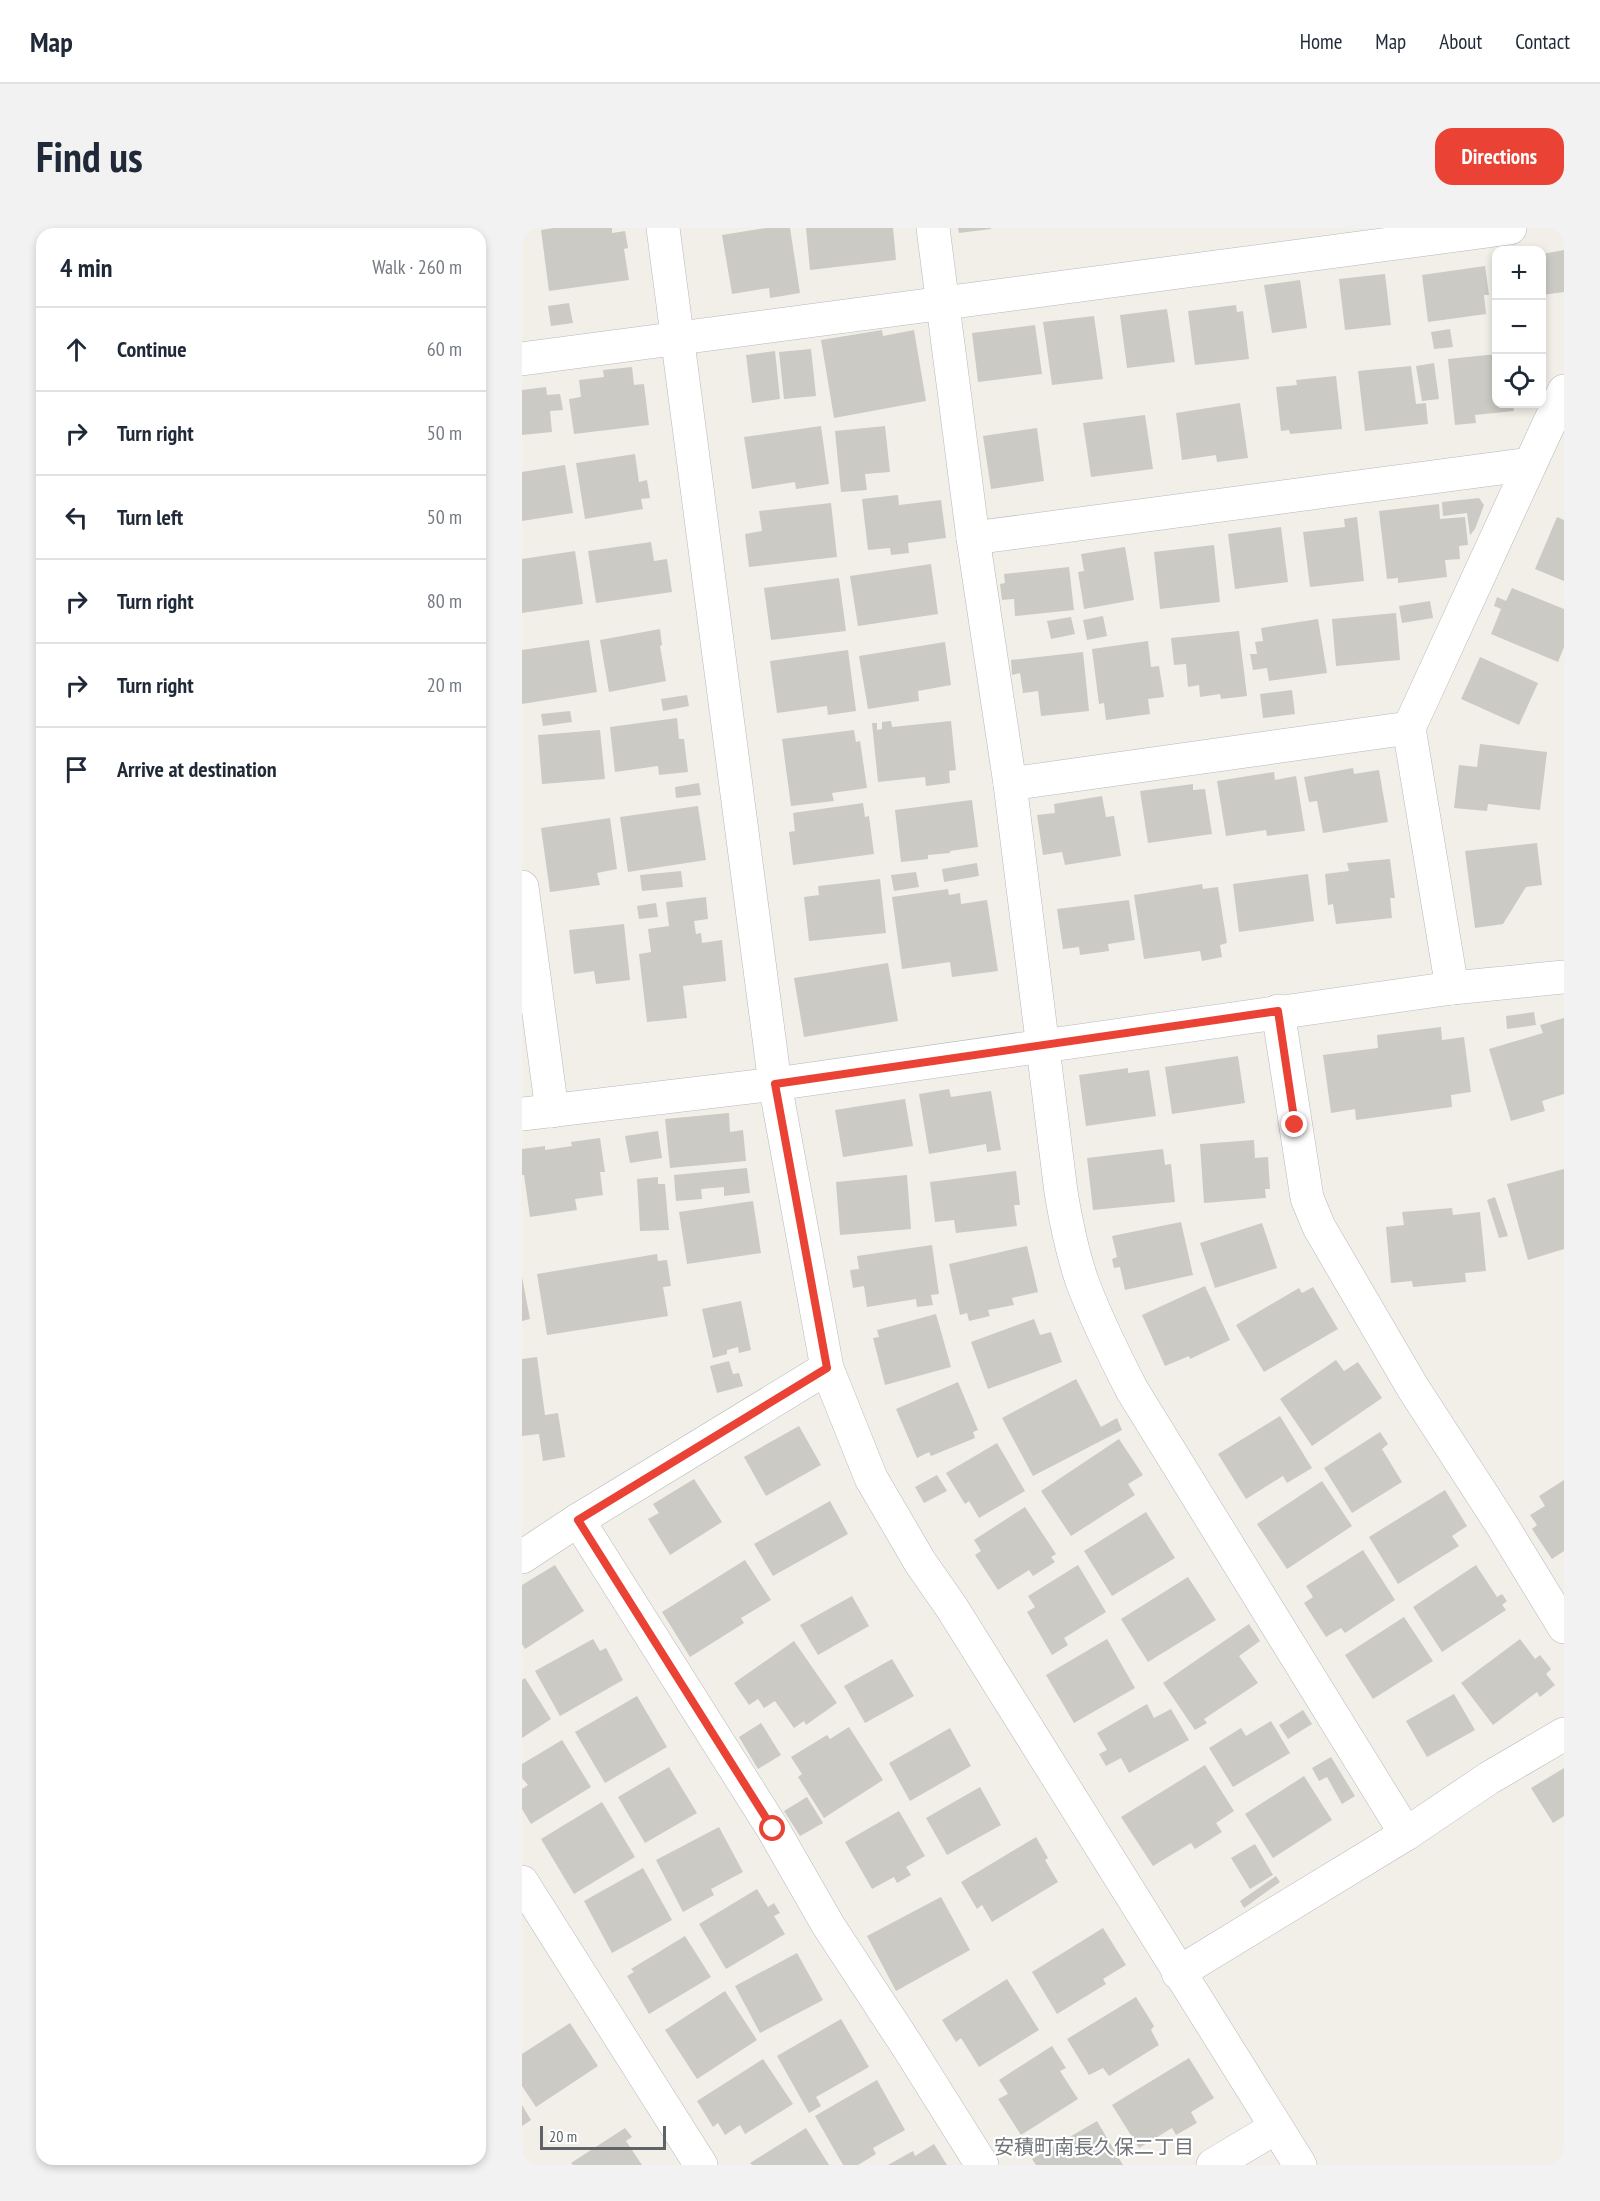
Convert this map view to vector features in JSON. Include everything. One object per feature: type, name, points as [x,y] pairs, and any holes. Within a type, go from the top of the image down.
[{"type":"street","points":[[663,228],[775,1084],[827,1368],[871,1478],[897,1524],[952,1608],[1299,2165]]},
{"type":"street","points":[[933,228],[973,538],[1010,784],[1041,1046],[1069,1237],[1082,1281],[1113,1353],[1132,1390],[1406,1834]]},
{"type":"street","points":[[522,360],[677,337],[1510,228]]},
{"type":"street","points":[[1452,988],[1409,728],[1564,391]]},
{"type":"street","points":[[973,538],[1530,464]]},
{"type":"street","points":[[1010,784],[1409,728]]},
{"type":"street","points":[[522,887],[537,1112],[775,1084],[1452,988],[1564,977]]},
{"type":"street","points":[[1278,1011],[1307,1198],[1319,1227],[1413,1388],[1500,1522],[1564,1627]]},
{"type":"street","points":[[522,1557],[578,1520],[827,1368]]},
{"type":"street","points":[[578,1520],[773,1829],[828,1925],[982,2165]]},
{"type":"street","points":[[1178,1973],[1406,1834],[1489,1778],[1564,1734]]},
{"type":"street","points":[[522,1882],[701,2165]]},
{"type":"street","points":[[1213,2165],[1275,2128]]},
{"type":"building","points":[[612,228],[612,233],[625,231],[628,248],[624,249],[629,280],[549,291],[541,230]]},
{"type":"building","points":[[766,228],[790,228],[800,293],[770,298],[769,288],[732,294],[722,235]]},
{"type":"building","points":[[806,228],[893,228],[896,260],[810,270]]},
{"type":"building","points":[[958,228],[991,228],[991,229],[959,233]]},
{"type":"building","points":[[1564,250],[1564,292],[1546,294],[1546,253]]},
{"type":"building","points":[[1485,266],[1489,295],[1484,295],[1486,314],[1428,322],[1422,275]]},
{"type":"building","points":[[1385,274],[1391,325],[1345,330],[1339,279]]},
{"type":"building","points":[[1300,280],[1307,328],[1272,333],[1264,285]]},
{"type":"building","points":[[569,303],[573,323],[551,326],[548,306]]},
{"type":"building","points":[[1236,305],[1237,312],[1243,311],[1249,359],[1195,365],[1188,311]]},
{"type":"building","points":[[1167,309],[1175,362],[1127,368],[1120,315]]},
{"type":"building","points":[[1094,316],[1103,379],[1052,385],[1043,322]]},
{"type":"building","points":[[1035,325],[1042,374],[978,382],[972,333]]},
{"type":"building","points":[[1450,329],[1453,347],[1434,349],[1431,332]]},
{"type":"building","points":[[882,330],[883,336],[914,330],[926,401],[834,418],[821,340]]},
{"type":"building","points":[[811,349],[816,396],[784,399],[779,352]]},
{"type":"building","points":[[775,351],[780,399],[752,403],[746,355]]},
{"type":"building","points":[[1492,355],[1492,408],[1514,408],[1514,411],[1475,415],[1476,423],[1455,425],[1448,359]]},
{"type":"building","points":[[1434,363],[1439,399],[1422,401],[1416,366]]},
{"type":"building","points":[[1411,366],[1416,404],[1426,403],[1428,424],[1365,431],[1358,371]]},
{"type":"building","points":[[632,367],[634,385],[644,384],[649,425],[574,434],[569,399],[581,397],[579,380],[604,377],[603,370]]},
{"type":"building","points":[[1336,376],[1342,429],[1290,434],[1289,430],[1281,431],[1276,387],[1297,385],[1296,380]]},
{"type":"building","points":[[546,387],[547,395],[560,394],[563,410],[550,411],[552,432],[522,435],[522,390]]},
{"type":"building","points":[[1240,403],[1248,458],[1217,462],[1216,455],[1182,460],[1176,413]]},
{"type":"building","points":[[1145,415],[1153,469],[1091,477],[1083,423]]},
{"type":"building","points":[[821,426],[829,484],[796,489],[795,482],[752,489],[744,437]]},
{"type":"building","points":[[885,426],[890,472],[865,474],[867,490],[841,492],[835,431]]},
{"type":"building","points":[[1037,428],[1044,481],[991,489],[983,436]]},
{"type":"building","points":[[635,454],[639,482],[647,480],[650,498],[641,499],[643,509],[585,519],[576,463]]},
{"type":"building","points":[[565,465],[573,513],[522,521],[522,472]]},
{"type":"building","points":[[898,495],[899,505],[941,500],[946,538],[908,543],[909,553],[891,555],[890,548],[868,550],[862,499]]},
{"type":"building","points":[[1479,498],[1484,505],[1475,529],[1470,535],[1467,513],[1443,516],[1442,502]]},
{"type":"building","points":[[831,503],[837,557],[749,567],[745,534],[762,531],[759,511]]},
{"type":"building","points":[[1439,504],[1440,519],[1465,517],[1468,545],[1459,546],[1460,559],[1445,560],[1447,577],[1398,583],[1398,578],[1387,579],[1379,511]]},
{"type":"building","points":[[1357,517],[1364,581],[1310,587],[1303,532],[1345,527],[1344,519]]},
{"type":"building","points":[[1557,517],[1564,520],[1564,581],[1535,569]]},
{"type":"building","points":[[1281,527],[1288,582],[1235,589],[1228,534]]},
{"type":"building","points":[[651,542],[654,561],[667,559],[672,592],[596,603],[588,551]]},
{"type":"building","points":[[1214,545],[1220,602],[1160,609],[1154,552]]},
{"type":"building","points":[[1125,547],[1134,600],[1084,609],[1078,572],[1084,571],[1081,554]]},
{"type":"building","points":[[575,551],[583,604],[522,613],[522,559]]},
{"type":"building","points":[[931,564],[938,614],[858,626],[850,576]]},
{"type":"building","points":[[1069,567],[1074,610],[1015,616],[1014,599],[1002,600],[1000,584],[1005,583],[1004,574]]},
{"type":"building","points":[[839,578],[846,631],[771,640],[764,588]]},
{"type":"building","points":[[1512,588],[1564,609],[1564,647],[1558,662],[1491,634],[1501,609],[1494,606],[1497,597],[1506,601]]},
{"type":"building","points":[[1430,601],[1433,618],[1402,623],[1399,606]]},
{"type":"building","points":[[1396,613],[1400,660],[1336,666],[1332,619]]},
{"type":"building","points":[[1103,616],[1107,636],[1087,640],[1083,620]]},
{"type":"building","points":[[1071,617],[1075,634],[1051,639],[1047,621]]},
{"type":"building","points":[[1318,619],[1327,673],[1269,681],[1267,668],[1253,670],[1250,654],[1257,654],[1255,642],[1263,641],[1261,628]]},
{"type":"building","points":[[660,629],[662,645],[660,646],[666,681],[609,692],[600,640]]},
{"type":"building","points":[[1239,631],[1247,696],[1221,699],[1220,694],[1200,697],[1199,685],[1188,687],[1186,664],[1174,665],[1171,638]]},
{"type":"building","points":[[589,640],[597,692],[522,704],[522,650]]},
{"type":"building","points":[[1148,641],[1151,667],[1159,666],[1164,697],[1148,699],[1150,714],[1106,720],[1104,703],[1099,704],[1092,649]]},
{"type":"building","points":[[945,642],[951,685],[918,691],[919,701],[868,709],[859,656]]},
{"type":"building","points":[[848,650],[856,711],[828,715],[827,706],[777,713],[770,661]]},
{"type":"building","points":[[1083,652],[1089,711],[1041,716],[1038,691],[1023,693],[1020,673],[1012,675],[1011,660]]},
{"type":"building","points":[[1480,657],[1538,683],[1519,725],[1461,699]]},
{"type":"building","points":[[1292,690],[1295,714],[1263,718],[1260,694]]},
{"type":"building","points":[[687,695],[689,706],[663,711],[661,699]]},
{"type":"building","points":[[570,711],[572,722],[543,726],[541,714]]},
{"type":"building","points":[[677,718],[679,739],[684,739],[688,772],[659,775],[658,766],[615,772],[610,727]]},
{"type":"building","points":[[891,721],[892,727],[951,721],[956,770],[949,771],[950,783],[926,786],[925,777],[878,782],[872,723],[877,723],[877,730],[882,729],[882,722]]},
{"type":"building","points":[[600,730],[605,779],[542,784],[538,735]]},
{"type":"building","points":[[854,730],[856,742],[860,741],[867,788],[832,793],[834,801],[791,806],[782,739]]},
{"type":"building","points":[[1480,744],[1547,752],[1540,810],[1488,804],[1487,811],[1454,808],[1459,765],[1477,767]]},
{"type":"building","points":[[1353,768],[1354,774],[1379,770],[1388,822],[1323,833],[1317,801],[1309,802],[1304,777]]},
{"type":"building","points":[[1274,772],[1275,780],[1296,776],[1305,831],[1267,836],[1266,830],[1226,836],[1217,781]]},
{"type":"building","points":[[699,783],[701,795],[676,798],[675,787]]},
{"type":"building","points":[[1193,784],[1193,790],[1205,789],[1212,834],[1148,843],[1140,791]]},
{"type":"building","points":[[1102,796],[1106,817],[1114,816],[1121,856],[1065,865],[1062,852],[1043,855],[1037,815],[1055,813],[1054,804]]},
{"type":"building","points":[[972,800],[978,847],[928,855],[928,859],[901,862],[895,810]]},
{"type":"building","points":[[863,803],[865,817],[869,816],[874,854],[793,865],[789,832],[795,831],[793,813]]},
{"type":"building","points":[[698,806],[706,860],[628,872],[620,817]]},
{"type":"building","points":[[610,818],[617,869],[597,873],[600,885],[550,892],[541,828]]},
{"type":"building","points":[[1537,843],[1542,885],[1526,887],[1503,924],[1475,928],[1465,851]]},
{"type":"building","points":[[1390,859],[1395,898],[1390,898],[1392,918],[1336,924],[1333,904],[1328,905],[1325,874],[1349,871],[1347,863]]},
{"type":"building","points":[[977,863],[979,876],[944,882],[942,869]]},
{"type":"building","points":[[681,871],[683,887],[642,891],[640,875]]},
{"type":"building","points":[[916,872],[919,887],[894,891],[891,875]]},
{"type":"building","points":[[1308,874],[1314,921],[1239,932],[1233,884]]},
{"type":"building","points":[[880,879],[886,933],[809,941],[804,897],[819,895],[818,886]]},
{"type":"building","points":[[1202,884],[1203,889],[1218,887],[1227,943],[1220,945],[1222,957],[1202,961],[1200,951],[1144,959],[1134,895]]},
{"type":"building","points":[[948,889],[949,895],[960,893],[961,904],[987,900],[998,971],[952,977],[950,962],[902,969],[892,897]]},
{"type":"building","points":[[706,897],[708,919],[694,921],[696,934],[701,933],[702,943],[722,940],[726,981],[683,986],[687,1018],[647,1022],[639,954],[651,952],[648,929],[669,926],[666,902]]},
{"type":"building","points":[[1129,900],[1135,940],[1108,944],[1109,951],[1080,955],[1079,947],[1063,949],[1057,909]]},
{"type":"building","points":[[656,903],[658,917],[639,919],[637,906]]},
{"type":"building","points":[[624,924],[630,980],[596,984],[594,971],[574,974],[569,930]]},
{"type":"building","points":[[888,963],[898,1021],[804,1037],[794,978]]},
{"type":"building","points":[[1534,1012],[1536,1025],[1507,1029],[1506,1016]]},
{"type":"building","points":[[1564,1018],[1564,1094],[1542,1101],[1545,1111],[1511,1121],[1489,1049],[1543,1033],[1540,1025]]},
{"type":"building","points":[[1441,1027],[1442,1040],[1464,1037],[1471,1092],[1451,1095],[1452,1107],[1356,1120],[1355,1109],[1331,1113],[1323,1055],[1378,1048],[1377,1035]]},
{"type":"building","points":[[1238,1056],[1245,1103],[1172,1114],[1165,1067]]},
{"type":"building","points":[[1128,1068],[1128,1073],[1149,1070],[1156,1116],[1086,1126],[1079,1075]]},
{"type":"building","points":[[949,1089],[951,1097],[991,1091],[1001,1150],[987,1152],[986,1144],[929,1154],[919,1094]]},
{"type":"building","points":[[905,1099],[913,1146],[843,1157],[835,1110]]},
{"type":"building","points":[[729,1113],[730,1132],[743,1130],[746,1161],[670,1168],[665,1119]]},
{"type":"building","points":[[658,1131],[662,1158],[630,1163],[625,1136]]},
{"type":"building","points":[[600,1138],[605,1172],[600,1172],[603,1195],[575,1199],[577,1210],[530,1217],[524,1175],[522,1175],[522,1149],[545,1146],[545,1150],[572,1146],[571,1142]]},
{"type":"building","points":[[1254,1140],[1255,1158],[1268,1157],[1270,1189],[1265,1189],[1266,1198],[1204,1203],[1200,1144]]},
{"type":"building","points":[[1163,1149],[1165,1165],[1171,1164],[1175,1202],[1093,1210],[1087,1158]]},
{"type":"building","points":[[747,1168],[750,1193],[724,1196],[724,1187],[701,1189],[702,1199],[676,1201],[674,1175]]},
{"type":"building","points":[[1564,1169],[1564,1249],[1528,1260],[1507,1184]]},
{"type":"building","points":[[1016,1171],[1020,1205],[1014,1205],[1017,1226],[956,1233],[954,1220],[935,1222],[930,1182]]},
{"type":"building","points":[[907,1175],[911,1229],[840,1235],[836,1182]]},
{"type":"building","points":[[658,1177],[658,1184],[665,1184],[669,1230],[640,1231],[637,1179]]},
{"type":"building","points":[[1495,1197],[1508,1236],[1499,1238],[1487,1200]]},
{"type":"building","points":[[753,1201],[761,1253],[687,1264],[679,1212]]},
{"type":"building","points":[[1452,1208],[1453,1215],[1480,1212],[1486,1271],[1465,1273],[1466,1282],[1413,1287],[1412,1281],[1391,1283],[1386,1227],[1404,1225],[1402,1212]]},
{"type":"building","points":[[1181,1222],[1193,1275],[1125,1290],[1120,1267],[1114,1268],[1112,1259],[1117,1257],[1112,1236]]},
{"type":"building","points":[[1262,1223],[1277,1268],[1215,1288],[1200,1243]]},
{"type":"building","points":[[932,1245],[939,1294],[931,1295],[933,1305],[917,1307],[916,1299],[867,1307],[864,1286],[853,1288],[850,1270],[859,1269],[857,1256]]},
{"type":"building","points":[[1027,1246],[1038,1292],[1012,1298],[1014,1305],[988,1310],[990,1316],[969,1321],[967,1313],[960,1315],[949,1264]]},
{"type":"building","points":[[657,1254],[658,1261],[667,1260],[671,1286],[663,1287],[668,1316],[547,1335],[537,1274]]},
{"type":"building","points":[[522,1277],[530,1319],[522,1321]]},
{"type":"building","points":[[1205,1286],[1230,1340],[1190,1359],[1189,1356],[1165,1366],[1142,1315]]},
{"type":"building","points":[[1313,1287],[1338,1329],[1264,1372],[1236,1325],[1299,1288],[1302,1293]]},
{"type":"building","points":[[741,1301],[751,1350],[739,1353],[738,1347],[727,1350],[727,1354],[713,1358],[702,1309]]},
{"type":"building","points":[[936,1314],[951,1367],[885,1385],[873,1338],[879,1337],[877,1330]]},
{"type":"building","points":[[1034,1319],[1040,1335],[1051,1332],[1062,1362],[988,1389],[971,1342]]},
{"type":"building","points":[[537,1357],[545,1415],[558,1413],[565,1457],[543,1461],[539,1434],[522,1436],[522,1359]]},
{"type":"building","points":[[1336,1360],[1344,1371],[1358,1362],[1382,1398],[1312,1446],[1280,1399]]},
{"type":"building","points":[[729,1361],[733,1374],[739,1373],[743,1386],[717,1393],[710,1366]]},
{"type":"building","points":[[1076,1379],[1101,1427],[1117,1418],[1122,1430],[1033,1476],[1002,1418]]},
{"type":"building","points":[[958,1382],[978,1430],[973,1432],[975,1438],[931,1456],[929,1452],[917,1458],[896,1409]]},
{"type":"building","points":[[1280,1416],[1312,1468],[1287,1483],[1283,1476],[1246,1499],[1218,1454]]},
{"type":"building","points":[[799,1426],[821,1465],[766,1496],[744,1457]]},
{"type":"building","points":[[1380,1432],[1388,1444],[1382,1449],[1402,1482],[1352,1513],[1324,1468]]},
{"type":"building","points":[[1119,1439],[1143,1475],[1128,1484],[1135,1495],[1071,1536],[1041,1491]]},
{"type":"building","points":[[997,1443],[1025,1491],[979,1518],[969,1501],[965,1504],[946,1473]]},
{"type":"building","points":[[937,1475],[947,1491],[924,1503],[915,1487]]},
{"type":"building","points":[[694,1479],[722,1522],[670,1555],[648,1519],[659,1513],[653,1504]]},
{"type":"building","points":[[1564,1480],[1564,1551],[1552,1559],[1532,1529],[1537,1525],[1530,1515],[1545,1506],[1539,1496]]},
{"type":"building","points":[[1322,1481],[1352,1526],[1287,1569],[1257,1524]]},
{"type":"building","points":[[1445,1490],[1467,1526],[1452,1536],[1459,1546],[1398,1584],[1369,1537]]},
{"type":"building","points":[[830,1501],[848,1534],[773,1576],[754,1544]]},
{"type":"building","points":[[1025,1507],[1056,1554],[1051,1557],[1055,1562],[1033,1576],[1029,1570],[998,1590],[975,1555],[981,1551],[974,1540]]},
{"type":"building","points":[[1146,1512],[1175,1558],[1112,1596],[1084,1551]]},
{"type":"building","points":[[1363,1550],[1395,1600],[1345,1633],[1341,1628],[1326,1637],[1304,1603],[1313,1597],[1306,1586]]},
{"type":"building","points":[[745,1560],[771,1600],[741,1618],[744,1623],[690,1657],[662,1612]]},
{"type":"building","points":[[555,1565],[584,1611],[525,1649],[522,1644],[522,1585]]},
{"type":"building","points":[[1078,1565],[1106,1612],[1064,1638],[1068,1645],[1052,1655],[1027,1612],[1035,1607],[1028,1596]]},
{"type":"building","points":[[1476,1565],[1497,1597],[1502,1594],[1507,1601],[1502,1605],[1506,1610],[1442,1652],[1413,1607]]},
{"type":"building","points":[[1188,1577],[1216,1620],[1148,1662],[1121,1619]]},
{"type":"building","points":[[852,1596],[869,1626],[818,1655],[800,1625]]},
{"type":"building","points":[[1404,1617],[1433,1661],[1373,1699],[1345,1655]]},
{"type":"building","points":[[1249,1624],[1260,1641],[1239,1656],[1258,1683],[1204,1719],[1207,1723],[1195,1730],[1163,1683]]},
{"type":"building","points":[[593,1639],[600,1651],[606,1648],[623,1680],[560,1716],[535,1671]]},
{"type":"building","points":[[1107,1639],[1135,1688],[1074,1723],[1046,1675]]},
{"type":"building","points":[[1520,1639],[1535,1659],[1540,1655],[1551,1669],[1546,1674],[1555,1685],[1540,1697],[1537,1692],[1493,1725],[1461,1683]]},
{"type":"building","points":[[794,1641],[837,1703],[806,1725],[804,1721],[794,1728],[775,1701],[764,1708],[758,1699],[749,1705],[734,1683]]},
{"type":"building","points":[[892,1659],[914,1696],[865,1723],[844,1686]]},
{"type":"building","points":[[525,1678],[551,1719],[522,1738],[522,1680]]},
{"type":"building","points":[[1454,1694],[1475,1730],[1427,1757],[1406,1721]]},
{"type":"building","points":[[637,1696],[667,1747],[605,1783],[575,1732]]},
{"type":"building","points":[[1147,1704],[1154,1718],[1171,1709],[1189,1740],[1129,1773],[1121,1758],[1106,1766],[1099,1754],[1107,1750],[1097,1733]]},
{"type":"building","points":[[1303,1710],[1312,1724],[1288,1739],[1279,1725]]},
{"type":"building","points":[[1271,1721],[1290,1753],[1233,1787],[1209,1748],[1241,1728],[1246,1736]]},
{"type":"building","points":[[761,1723],[781,1755],[758,1769],[739,1737]]},
{"type":"building","points":[[849,1727],[883,1780],[824,1818],[798,1777],[802,1774],[791,1757],[827,1735],[830,1739]]},
{"type":"building","points":[[950,1728],[971,1766],[910,1801],[889,1763]]},
{"type":"building","points":[[562,1740],[591,1787],[531,1824],[522,1809],[522,1789],[528,1785],[522,1778],[522,1764]]},
{"type":"building","points":[[1331,1757],[1355,1796],[1342,1804],[1327,1777],[1319,1781],[1312,1768]]},
{"type":"building","points":[[1205,1765],[1234,1811],[1216,1823],[1222,1832],[1195,1849],[1191,1843],[1153,1866],[1121,1817]]},
{"type":"building","points":[[669,1767],[697,1813],[645,1843],[618,1797]]},
{"type":"building","points":[[1564,1768],[1564,1816],[1553,1823],[1531,1788]]},
{"type":"building","points":[[1304,1776],[1332,1820],[1273,1858],[1245,1814]]},
{"type":"building","points":[[980,1787],[1001,1825],[947,1855],[926,1818]]},
{"type":"building","points":[[807,1797],[823,1823],[800,1836],[784,1811]]},
{"type":"building","points":[[602,1802],[635,1857],[574,1894],[541,1839]]},
{"type":"building","points":[[899,1811],[925,1856],[906,1867],[911,1875],[897,1883],[894,1877],[872,1889],[845,1842]]},
{"type":"building","points":[[719,1827],[743,1872],[711,1889],[714,1895],[683,1912],[656,1860]]},
{"type":"building","points":[[1036,1837],[1048,1858],[1045,1860],[1058,1882],[992,1922],[982,1905],[977,1909],[961,1882]]},
{"type":"building","points":[[1255,1844],[1273,1875],[1250,1889],[1231,1858]]},
{"type":"building","points":[[643,1868],[672,1920],[612,1953],[584,1901]]},
{"type":"building","points":[[1276,1876],[1280,1882],[1244,1908],[1240,1901]]},
{"type":"building","points":[[757,1889],[768,1907],[774,1903],[780,1913],[774,1916],[785,1934],[726,1969],[699,1924]]},
{"type":"building","points":[[941,1897],[970,1950],[896,1991],[867,1936]]},
{"type":"building","points":[[1103,1928],[1126,1965],[1103,1979],[1106,1984],[1057,2014],[1032,1972]]},
{"type":"building","points":[[685,1936],[711,1977],[649,2014],[627,1976],[634,1972],[631,1969]]},
{"type":"building","points":[[797,1953],[823,2000],[760,2033],[735,1986]]},
{"type":"building","points":[[1007,1979],[1039,2030],[979,2067],[961,2038],[956,2042],[942,2020]]},
{"type":"building","points":[[725,1991],[757,2040],[697,2079],[665,2030]]},
{"type":"building","points":[[1136,1997],[1154,2026],[1151,2030],[1159,2045],[1109,2076],[1103,2068],[1089,2075],[1067,2039]]},
{"type":"building","points":[[841,2019],[869,2067],[816,2097],[821,2106],[809,2113],[777,2056]]},
{"type":"building","points":[[570,2023],[598,2066],[536,2107],[522,2086],[522,2054]]},
{"type":"building","points":[[1052,2046],[1066,2068],[1060,2071],[1078,2099],[1021,2135],[998,2099],[1008,2094],[999,2080]]},
{"type":"building","points":[[1189,2058],[1214,2098],[1191,2112],[1197,2123],[1176,2135],[1172,2128],[1139,2148],[1112,2105]]},
{"type":"building","points":[[763,2059],[793,2104],[745,2134],[740,2125],[725,2135],[718,2123],[713,2127],[697,2101]]},
{"type":"building","points":[[877,2080],[905,2130],[873,2148],[876,2154],[858,2165],[843,2165],[815,2116]]},
{"type":"building","points":[[522,2105],[531,2120],[522,2126]]},
{"type":"building","points":[[1097,2121],[1123,2165],[1036,2165],[1032,2159]]},
{"type":"building","points":[[625,2128],[632,2137],[626,2141],[642,2165],[573,2165],[571,2163]]},
{"type":"building","points":[[806,2128],[829,2165],[752,2165],[750,2163]]},
{"type":"building","points":[[934,2144],[947,2165],[888,2165],[913,2151],[915,2156]]},
{"type":"district","name":"安積町南長久保二丁目","points":[[1094,2147]]},
{"type":"route","points":[[773,1829],[578,1520],[827,1368],[775,1084],[1278,1011],[1295,1125]]}]
